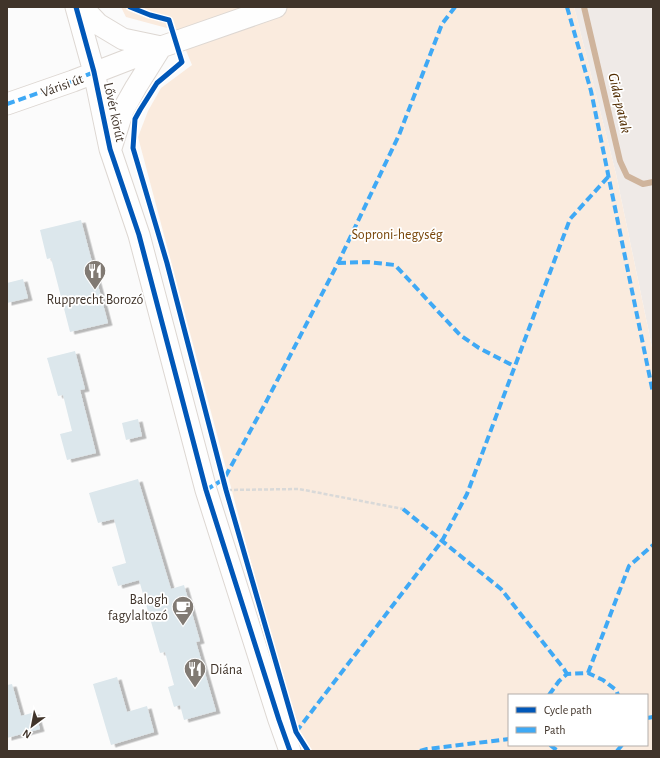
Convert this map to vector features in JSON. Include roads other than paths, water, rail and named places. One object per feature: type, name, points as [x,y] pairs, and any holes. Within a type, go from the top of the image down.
[{"type":"street","name":"Lővér körút","points":[[76,7],[94,72],[110,149],[139,235],[206,490],[278,720],[290,751]]},
{"type":"street","name":"Várisi út","points":[[82,7],[98,24],[123,39],[160,46]]},
{"type":"street","name":"Várisi út","points":[[7,104],[72,82],[160,46],[276,7]]},
{"type":"street","points":[[110,149],[123,110],[160,46]]},
{"type":"waterway","name":"Gida-patak","points":[[584,7],[620,161],[627,176],[643,184],[653,182]]},
{"type":"place","name":"Rupprecht Borozó","points":[[95,290]]},
{"type":"place","name":"Balogh fagylaltozó","points":[[183,626]]},
{"type":"place","name":"Diána","points":[[195,688]]},
{"type":"park label","name":"Soproni-hegység","points":[[397,234]]}]
